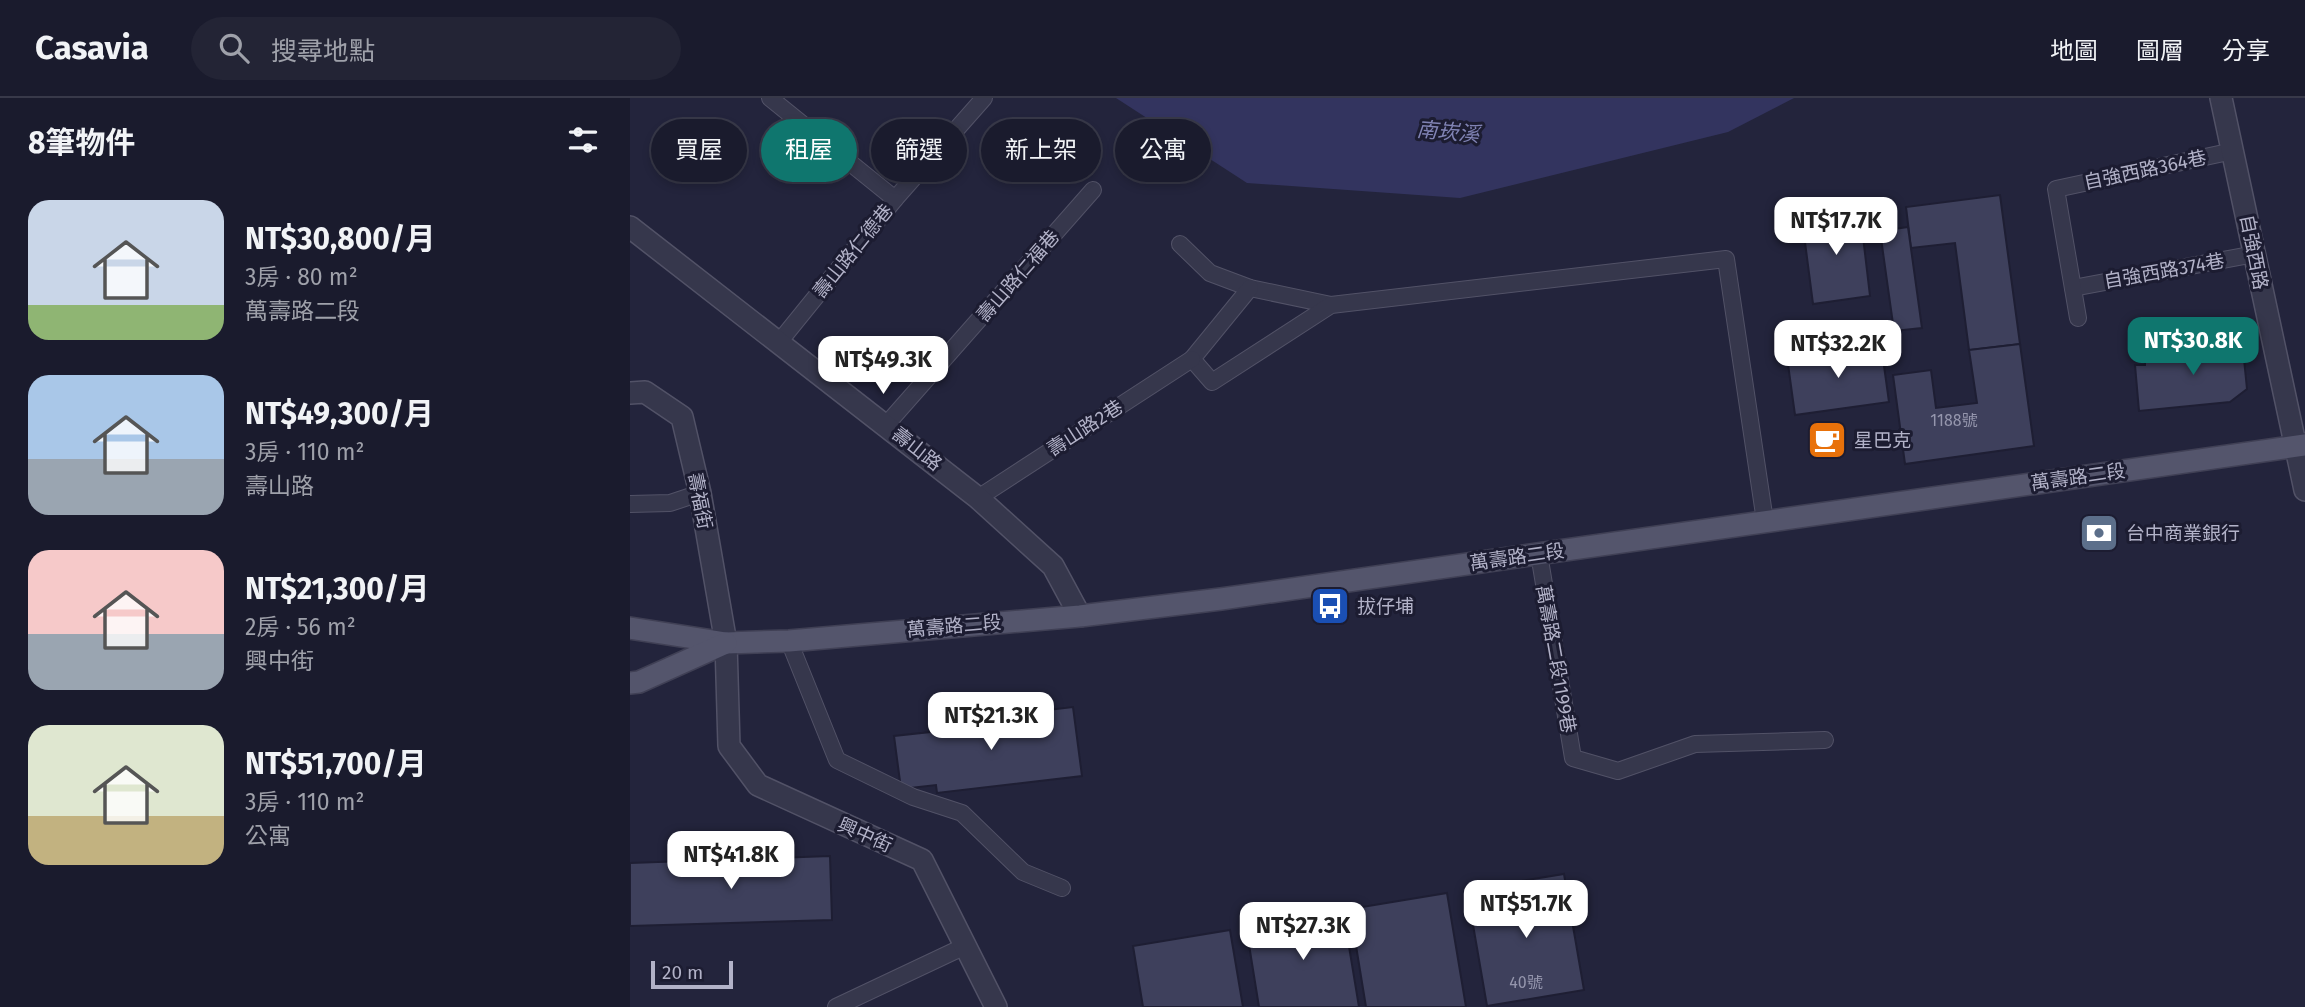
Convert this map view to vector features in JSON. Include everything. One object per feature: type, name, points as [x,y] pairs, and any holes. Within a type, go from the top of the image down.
[{"type":"main road","name":"萬壽路二段","points":[[630,628],[726,643],[789,641],[1080,615],[1539,554],[2299,446]]},
{"type":"main road","name":"萬壽路二段","points":[[630,683],[639,682],[726,643]]},
{"type":"street","name":"自強西路","points":[[2221,98],[2299,446],[2305,490]]},
{"type":"street","name":"壽山路","points":[[630,227],[780,341],[978,498],[1053,566],[1080,615]]},
{"type":"street","name":"壽福街","points":[[630,393],[645,392],[682,417],[700,493],[726,643]]},
{"type":"street","name":"興中街","points":[[726,643],[729,746],[758,785],[922,860],[963,947],[996,1007]]},
{"type":"lane","points":[[770,98],[895,199]]},
{"type":"lane","name":"壽山路仁德巷","points":[[780,341],[895,199],[984,98]]},
{"type":"lane","name":"自強西路364巷","points":[[2073,288],[2056,189],[2233,151]]},
{"type":"lane","name":"壽山路仁福巷","points":[[886,425],[1093,190]]},
{"type":"lane","points":[[1180,244],[1210,273],[1250,288],[1331,306],[1726,259],[1766,522]]},
{"type":"lane","name":"自強西路374巷","points":[[2073,288],[2255,254]]},
{"type":"lane","name":"壽山路2巷","points":[[978,498],[1192,359],[1250,288]]},
{"type":"lane","points":[[2073,288],[2078,318]]},
{"type":"lane","points":[[1192,359],[1212,382],[1331,306]]},
{"type":"lane","points":[[630,504],[670,503],[700,493]]},
{"type":"lane","name":"萬壽路二段1199巷","points":[[1539,554],[1573,758],[1618,771],[1695,744],[1825,740]]},
{"type":"lane","points":[[789,641],[837,760],[913,797],[962,813],[1023,872],[1062,888]]},
{"type":"lane","points":[[836,1007],[963,947]]},
{"type":"water","name":"南崁溪","points":[[1116,98],[1794,98],[1728,132],[1460,198],[1247,183],[1211,160],[1211,119],[1148,119]]},
{"type":"building","points":[[2000,195],[2020,344],[1969,350],[1955,243],[1911,248],[1906,207]]},
{"type":"building","points":[[1860,211],[1870,296],[1813,304],[1802,219]]},
{"type":"building","points":[[1908,227],[1922,328],[1894,331],[1880,231]]},
{"type":"building","points":[[2242,339],[2247,389],[2230,402],[2139,411],[2135,365],[2145,365],[2145,354],[2162,353],[2163,361],[2191,360],[2190,346]]},
{"type":"building","points":[[1881,344],[1889,402],[1795,415],[1787,357]]},
{"type":"building","points":[[2020,344],[2034,446],[1905,464],[1893,375],[1931,370],[1936,408],[1977,403],[1969,350]]},
{"type":"building","points":[[1073,707],[1082,776],[937,793],[936,785],[901,789],[894,736],[930,732],[929,724]]},
{"type":"building","points":[[830,856],[832,920],[630,926],[630,863]]},
{"type":"building","points":[[1564,874],[1584,990],[1487,1006],[1467,890]]},
{"type":"building","points":[[1447,893],[1466,1007],[1366,1007],[1350,909]]},
{"type":"building","points":[[1343,910],[1359,1007],[1259,1007],[1246,926]]},
{"type":"building","points":[[1230,930],[1243,1007],[1143,1007],[1133,946]]},
{"type":"place","name":"星巴克","points":[[1827,440]]},
{"type":"place","name":"台中商業銀行","points":[[2099,533]]},
{"type":"place","name":"拔仔埔","points":[[1330,606]]}]
